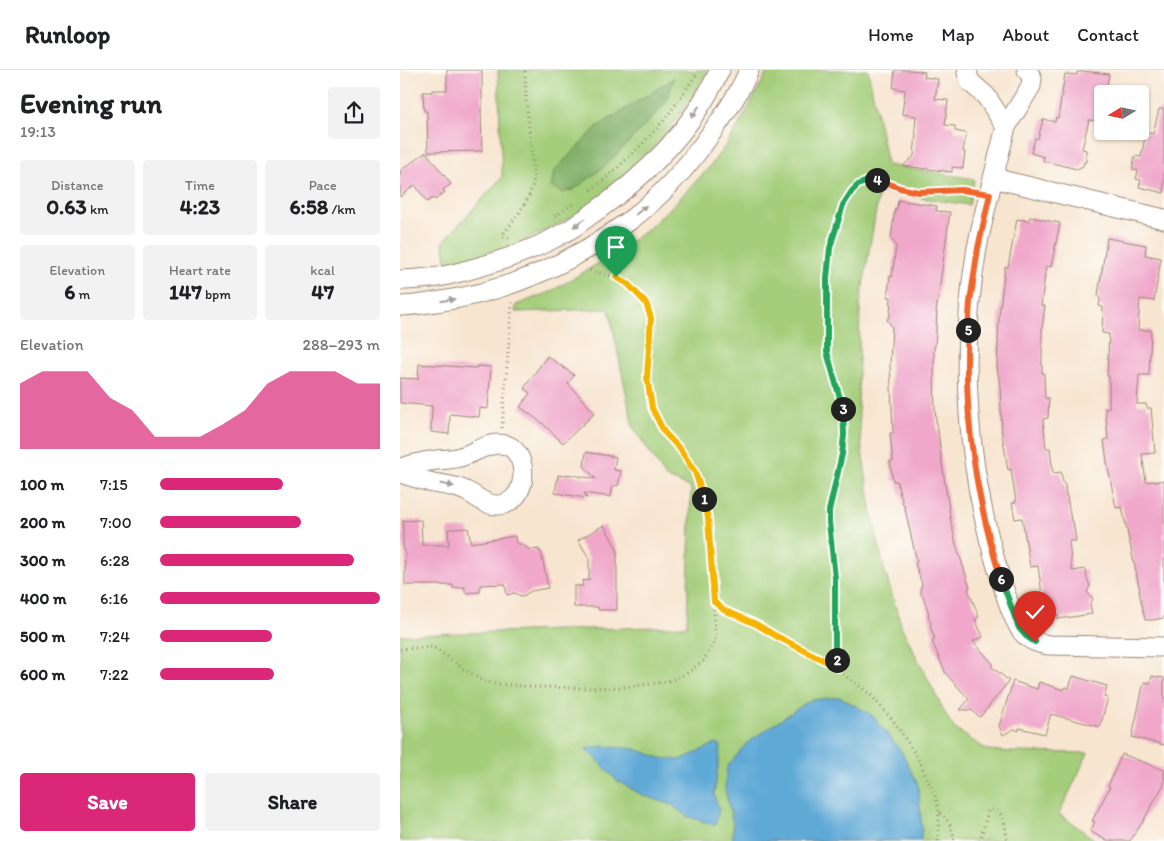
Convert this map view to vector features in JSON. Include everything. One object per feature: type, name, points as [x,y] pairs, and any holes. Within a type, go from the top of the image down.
[{"type":"street","points":[[400,280],[441,276],[495,263],[532,249],[567,232],[611,201],[656,162],[687,124],[720,70]]},
{"type":"street","points":[[400,306],[460,298],[509,284],[556,265],[581,252],[629,220],[666,187],[697,153],[729,107],[749,70]]},
{"type":"street","points":[[968,70],[970,82],[986,96],[1006,127]]},
{"type":"street","points":[[1027,70],[1032,78],[1031,86],[1006,127],[978,248],[970,302],[967,353],[968,396],[980,497],[994,556],[1019,628],[1035,642],[1049,646],[1164,647]]},
{"type":"street","points":[[991,186],[1164,219]]},
{"type":"street","points":[[400,468],[429,461],[460,457],[491,445],[501,444],[510,447],[523,463],[520,489],[515,498],[508,504],[498,505],[484,502],[467,491],[451,485],[400,473]]},
{"type":"path","points":[[516,237],[507,239],[503,237],[528,199],[533,187],[534,176],[525,70]]},
{"type":"path","points":[[586,195],[616,171],[643,144],[669,113],[698,70]]},
{"type":"path","points":[[938,841],[940,812],[936,798],[918,758],[899,730],[870,694],[843,674],[839,668],[836,656],[835,578],[829,511],[842,454],[844,424],[843,410],[827,352],[827,271],[830,248],[843,205],[858,185],[867,181],[882,181],[918,192],[962,190],[991,186]]},
{"type":"path","points":[[552,218],[579,200]]},
{"type":"path","points":[[400,649],[433,647],[482,681],[534,687],[586,688],[666,682],[686,674],[703,661],[715,642],[708,518],[704,498],[695,472],[680,449],[664,432],[652,408],[647,377],[651,318],[646,303],[628,284],[616,277],[586,269]]},
{"type":"path","points":[[501,444],[512,302]]},
{"type":"path","points":[[714,602],[724,610],[756,624],[839,668]]},
{"type":"path","points":[[980,841],[988,811],[991,809],[1000,812],[1004,822],[1007,841]]},
{"type":"path","points":[[940,812],[948,822],[955,841]]},
{"type":"green space","points":[[498,70],[708,70],[681,113],[649,152],[612,188],[592,203],[560,224],[509,248],[487,256],[447,265],[443,242],[502,177]]},
{"type":"green space","points":[[768,70],[868,70],[887,165],[974,179],[969,205],[879,192],[860,304],[858,406],[862,451],[872,515],[884,569],[902,628],[947,717],[955,729],[987,750],[1088,753],[1059,814],[1097,841],[400,841],[400,635],[687,626],[691,488],[666,477],[633,427],[609,309],[515,312],[516,305],[552,291],[609,257],[648,229],[707,170],[731,138]]},
{"type":"green space","points":[[674,78],[668,99],[604,167],[575,189],[562,193],[551,187],[554,171],[597,127]]},
{"type":"water","points":[[840,697],[872,715],[901,751],[918,785],[922,829],[920,841],[733,841],[733,824],[725,789],[727,767],[748,742],[810,700]]},
{"type":"water","points":[[717,743],[721,746],[714,794],[719,810],[715,825],[686,816],[672,805],[642,795],[616,780],[585,749],[603,746],[636,749],[660,758],[680,760]]},
{"type":"building","points":[[447,70],[482,70],[482,151],[428,152],[427,111],[424,111],[423,92],[447,90]]},
{"type":"building","points":[[895,70],[925,72],[924,77],[938,79],[935,99],[948,100],[945,125],[955,126],[955,131],[966,133],[963,168],[952,167],[952,172],[903,166],[914,156],[916,116],[902,114],[905,90],[893,88]]},
{"type":"building","points":[[1077,72],[1109,74],[1107,85],[1094,85],[1094,120],[1089,120],[1082,149],[1086,150],[1086,162],[1077,169],[1043,161],[1044,157],[1031,153],[1035,138],[1038,139],[1043,119],[1055,122],[1056,117],[1058,118],[1065,74],[1077,75]]},
{"type":"building","points":[[1159,109],[1164,109],[1164,193],[1139,187],[1141,180],[1136,179],[1138,171],[1132,169],[1135,156],[1141,157],[1144,140],[1149,140],[1149,133],[1153,134]]},
{"type":"building","points":[[426,152],[451,184],[435,200],[433,198],[427,202],[415,185],[400,197],[400,171]]},
{"type":"building","points":[[898,200],[937,206],[936,211],[950,212],[936,312],[934,376],[937,429],[951,522],[970,588],[968,589],[979,617],[975,619],[983,637],[973,641],[993,664],[991,666],[1009,681],[980,717],[971,710],[960,710],[969,699],[946,674],[932,641],[935,640],[929,614],[920,590],[922,584],[915,563],[917,562],[904,505],[897,481],[893,481],[890,461],[893,461],[890,433],[893,433],[890,364],[892,327],[887,320],[890,315],[891,297],[887,297],[896,246],[891,238]]},
{"type":"building","points":[[1030,217],[1060,223],[1051,267],[1046,266],[1041,306],[1045,306],[1042,328],[1042,373],[1044,373],[1045,398],[1049,398],[1048,418],[1043,419],[1046,448],[1050,448],[1053,473],[1061,472],[1071,521],[1073,521],[1076,541],[1069,541],[1072,571],[1086,569],[1090,586],[1087,592],[1093,599],[1090,604],[1092,614],[1058,619],[1058,614],[1045,616],[1038,566],[1030,567],[1022,518],[1015,519],[1012,503],[1016,502],[1011,469],[1008,470],[1002,434],[1000,386],[997,368],[999,317],[1005,267],[1008,267],[1017,219],[1029,221]]},
{"type":"building","points":[[1107,238],[1146,245],[1145,255],[1161,258],[1154,301],[1140,299],[1138,330],[1151,330],[1149,375],[1139,375],[1137,404],[1146,404],[1147,408],[1151,408],[1155,453],[1142,454],[1146,482],[1164,480],[1164,618],[1152,620],[1145,620],[1122,507],[1116,508],[1104,440],[1108,439],[1105,408],[1109,408],[1109,376],[1107,376],[1109,334],[1102,333],[1103,307],[1099,306],[1100,299],[1098,295]]},
{"type":"building","points":[[547,356],[574,375],[568,384],[595,413],[563,443],[542,423],[520,407],[530,393],[524,388]]},
{"type":"building","points":[[419,364],[476,368],[477,366],[491,367],[488,408],[480,408],[479,417],[450,414],[449,434],[431,432],[432,406],[400,403],[400,378],[418,379]]},
{"type":"building","points":[[586,452],[616,457],[614,470],[621,471],[618,486],[613,485],[611,497],[584,493],[587,498],[555,493],[558,475],[566,476],[566,474],[596,479],[584,466]]},
{"type":"building","points":[[421,520],[422,545],[449,545],[448,529],[468,528],[471,543],[515,536],[516,543],[530,550],[539,549],[541,551],[548,588],[531,591],[521,596],[515,593],[507,595],[505,584],[480,585],[480,592],[465,593],[465,587],[453,588],[453,585],[405,585],[403,521]]},
{"type":"building","points":[[604,525],[617,549],[617,610],[598,610],[598,607],[574,607],[574,586],[583,586],[582,581],[589,580],[589,558],[578,540]]},
{"type":"building","points":[[1073,676],[1107,686],[1104,697],[1108,698],[1100,727],[1051,714],[1045,734],[1019,728],[1019,731],[1014,729],[1003,735],[999,726],[1013,681],[1037,689],[1039,682],[1064,690],[1065,687],[1069,688]]},
{"type":"building","points":[[1152,676],[1164,678],[1164,745],[1132,737],[1144,682],[1150,683]]},
{"type":"building","points":[[1122,754],[1164,770],[1164,784],[1130,841],[1107,841],[1090,831],[1095,822],[1092,821],[1110,787],[1108,786]]},
{"type":"route","points":[[616,277],[628,284],[646,303],[651,318],[647,377],[652,408],[664,432],[680,449],[695,472],[704,498],[708,518],[714,602],[724,610],[756,624],[839,668],[835,647],[835,578],[829,511],[842,454],[844,424],[843,410],[827,352],[826,325],[827,278],[830,248],[835,229],[843,205],[852,191],[858,185],[867,181],[882,181],[918,192],[962,190],[990,194],[978,248],[970,302],[967,353],[971,435],[980,497],[1004,589],[1019,628],[1035,642]]}]
